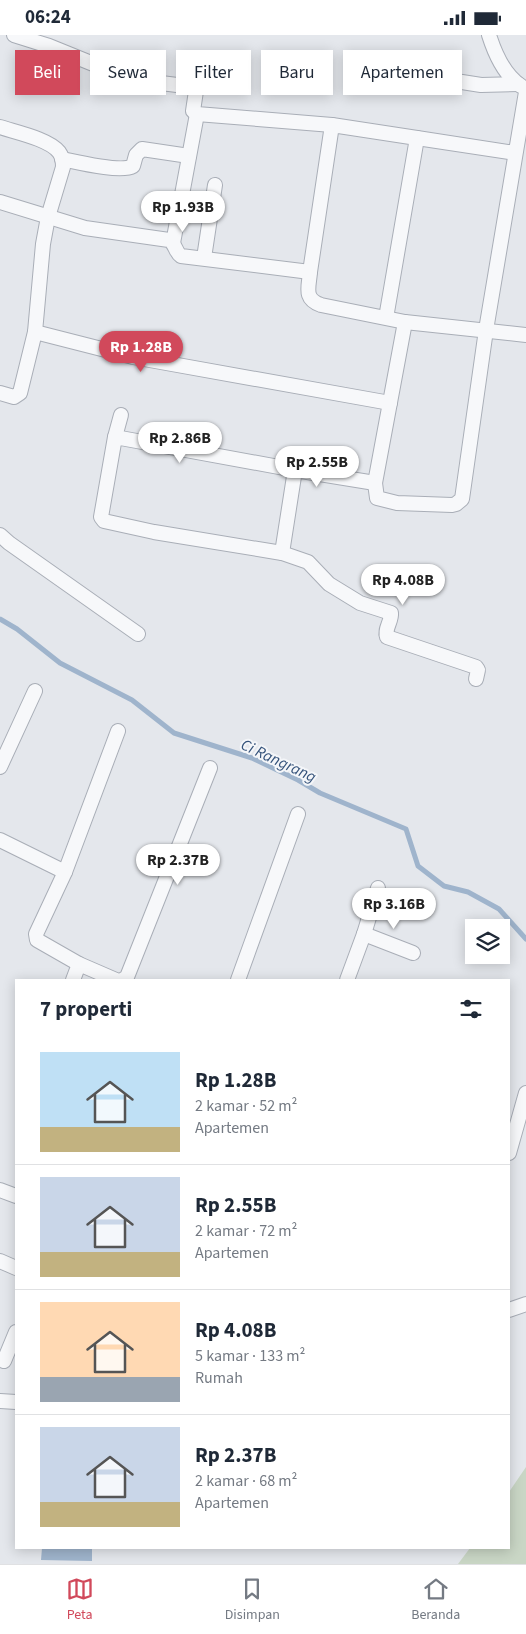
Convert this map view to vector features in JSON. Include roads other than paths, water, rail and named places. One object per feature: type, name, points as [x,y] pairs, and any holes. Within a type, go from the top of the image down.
[{"type":"street","points":[[14,35],[49,46],[113,72],[145,81],[193,87],[196,91],[193,111],[197,114],[332,125],[515,153]]},
{"type":"street","points":[[489,35],[498,60],[507,74],[523,89]]},
{"type":"street","points":[[462,82],[523,89]]},
{"type":"street","points":[[405,322],[375,483],[377,498],[389,502],[452,505],[461,501],[486,330],[515,153],[523,89]]},
{"type":"street","points":[[173,243],[197,114]]},
{"type":"street","points":[[332,125],[310,272],[309,296],[315,303],[405,322],[526,335]]},
{"type":"street","points":[[0,127],[48,143],[58,151],[63,167],[48,217],[35,332],[20,393],[14,397],[0,393]]},
{"type":"street","points":[[386,318],[417,137]]},
{"type":"street","points":[[62,159],[125,169],[133,167],[136,155],[142,149],[189,156]]},
{"type":"street","points":[[204,258],[215,185]]},
{"type":"street","points":[[0,201],[85,228],[162,239],[173,243],[180,255],[310,272]]},
{"type":"street","points":[[35,332],[133,357],[390,403]]},
{"type":"street","points":[[121,415],[115,437],[101,515],[104,521],[154,532],[282,553],[308,562],[329,584],[360,603],[390,613],[391,618],[386,631],[387,637],[476,667],[478,670],[476,679]]},
{"type":"street","points":[[115,437],[375,483]]},
{"type":"street","points":[[282,553],[295,470]]},
{"type":"street","points":[[0,535],[138,634]]},
{"type":"street","points":[[0,767],[35,691]]},
{"type":"street","points":[[114,979],[79,964],[37,940],[35,936],[65,872],[118,731]]},
{"type":"street","points":[[124,979],[127,977],[210,768]]},
{"type":"street","points":[[238,979],[298,814]]},
{"type":"street","points":[[0,840],[65,872]]},
{"type":"street","points":[[347,979],[378,888]]},
{"type":"street","points":[[364,934],[413,953]]},
{"type":"street","points":[[73,979],[79,964]]},
{"type":"street","points":[[510,1149],[526,1093]]},
{"type":"street","points":[[0,1190],[15,1196]]},
{"type":"street","points":[[0,1261],[15,1268]]},
{"type":"street","points":[[510,1310],[526,1304]]},
{"type":"street","points":[[4,1361],[15,1334]]},
{"type":"street","points":[[0,1401],[15,1401]]},
{"type":"water","points":[[42,1549],[92,1549],[92,1561],[41,1560]]},
{"type":"waterway","name":"Ci Rangrang","points":[[0,619],[17,629],[60,663],[132,700],[174,733],[252,758],[320,793],[406,829],[418,866],[444,886],[468,892],[499,909],[526,939]]}]
